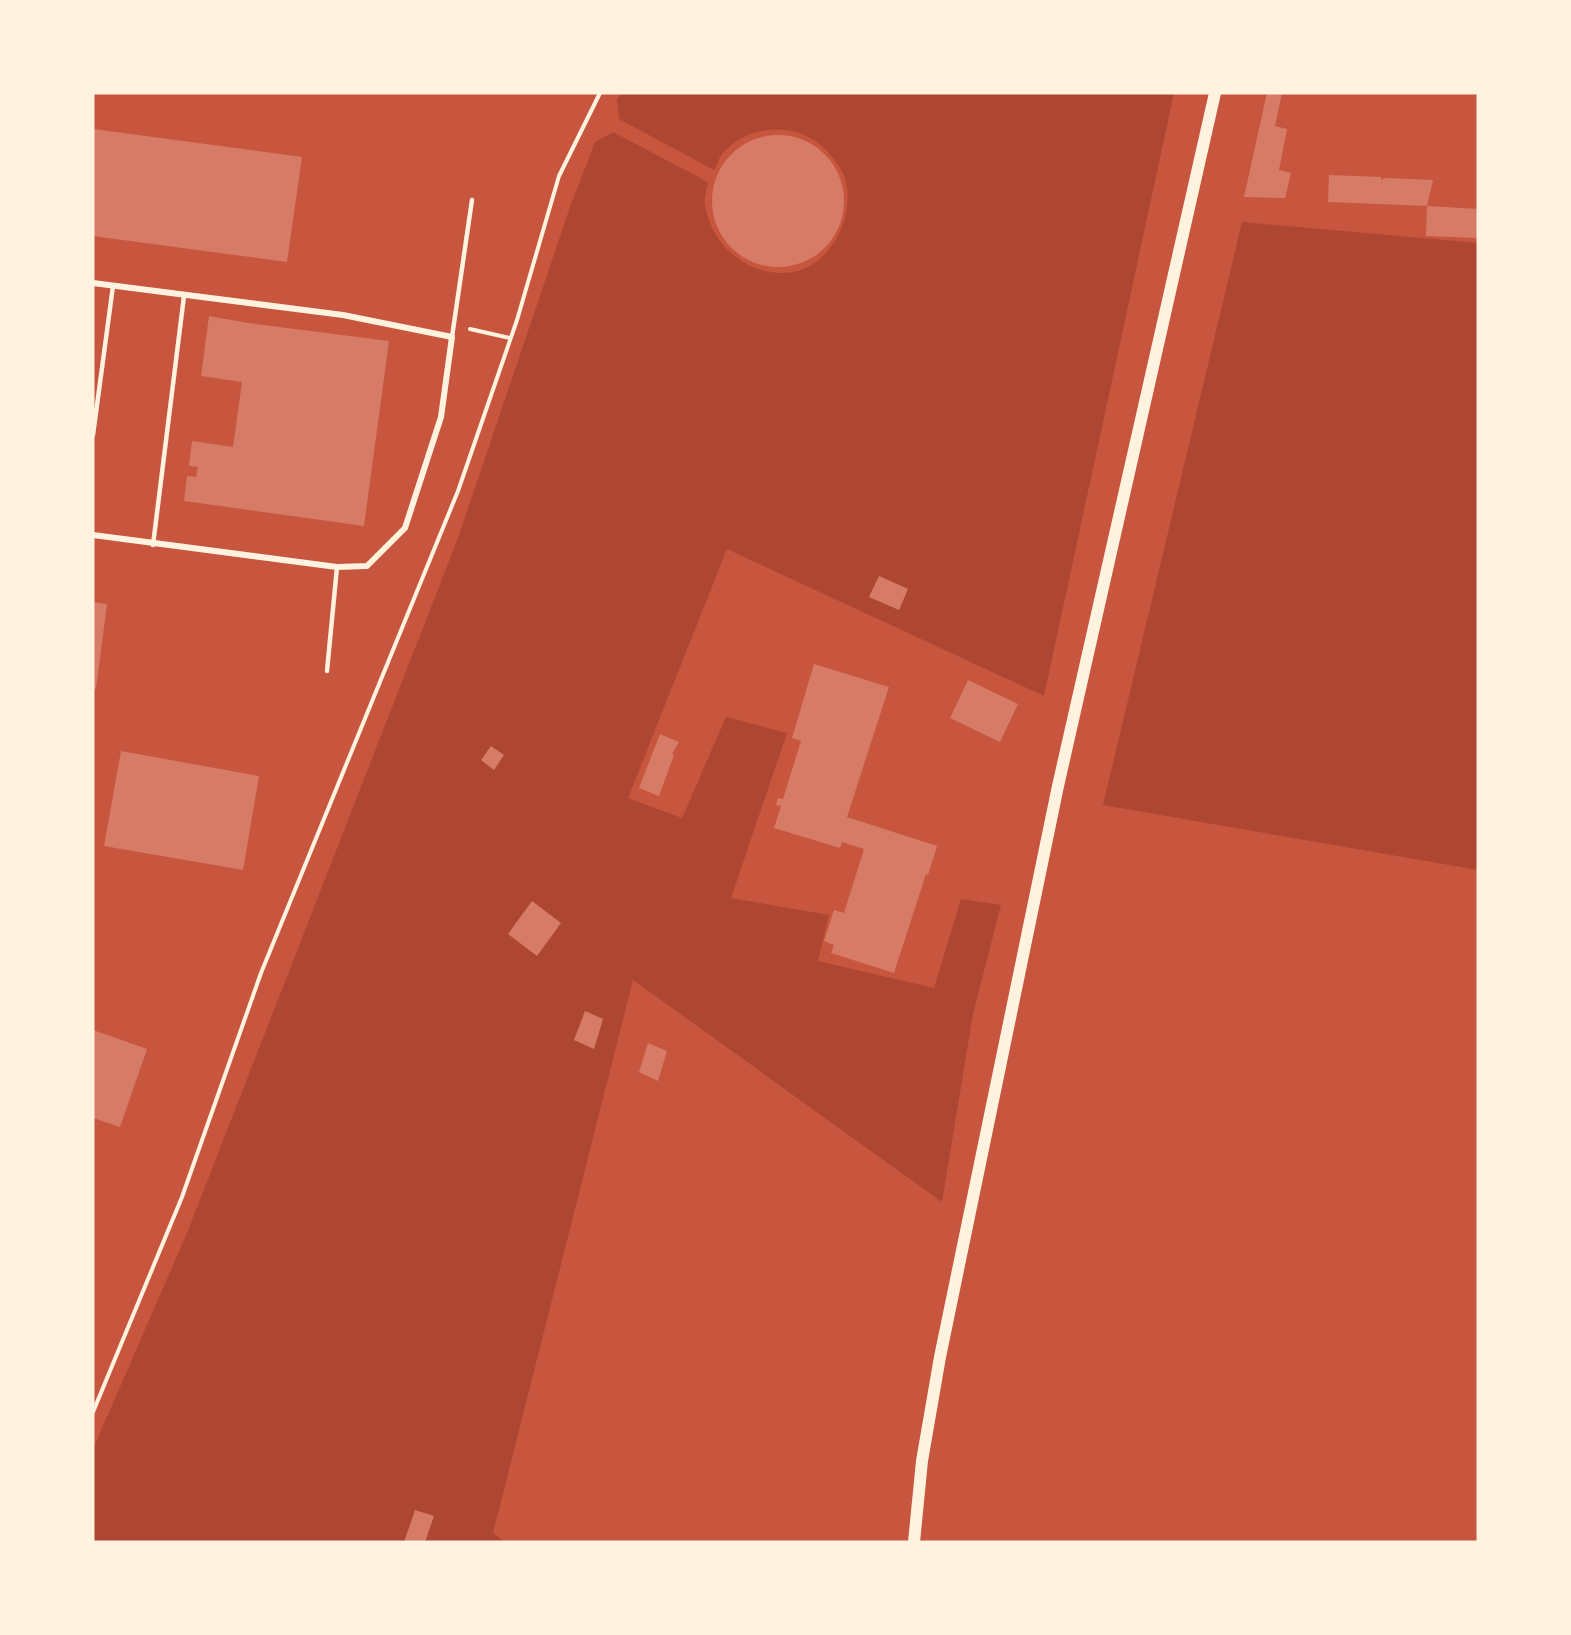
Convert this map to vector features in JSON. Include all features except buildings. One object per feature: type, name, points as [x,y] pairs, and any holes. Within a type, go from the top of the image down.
[{"type":"main road","points":[[914,1542],[922,1461],[940,1358],[1058,786],[1215,93]]},
{"type":"street","points":[[93,283],[343,315],[452,337],[441,417],[405,528],[368,566],[337,567],[93,535]]},
{"type":"lane","points":[[452,337],[472,200]]},
{"type":"lane","points":[[93,435],[113,286]]},
{"type":"lane","points":[[153,544],[184,296]]},
{"type":"lane","points":[[327,671],[337,567]]},
{"type":"path","points":[[93,1412],[182,1197],[261,973],[458,491],[510,338],[559,176],[600,93]]},
{"type":"path","points":[[454,325],[510,338]]},
{"type":"shaded area","points":[[621,93],[1174,93],[1044,696],[727,549],[628,798],[682,818],[726,717],[787,733],[731,898],[829,915],[818,961],[934,988],[961,899],[1001,905],[973,1014],[942,1202],[633,980],[493,1533],[505,1542],[93,1542],[93,1449],[187,1233],[458,538],[570,207],[595,142],[613,132],[708,182],[705,204],[708,219],[715,233],[735,256],[748,265],[762,270],[777,273],[793,272],[807,267],[829,249],[844,222],[848,192],[845,178],[833,158],[813,139],[786,130],[758,132],[732,144],[722,154],[714,170],[619,119],[617,100]]},
{"type":"shaded area","points":[[1242,222],[1478,243],[1478,870],[1103,805]]}]
